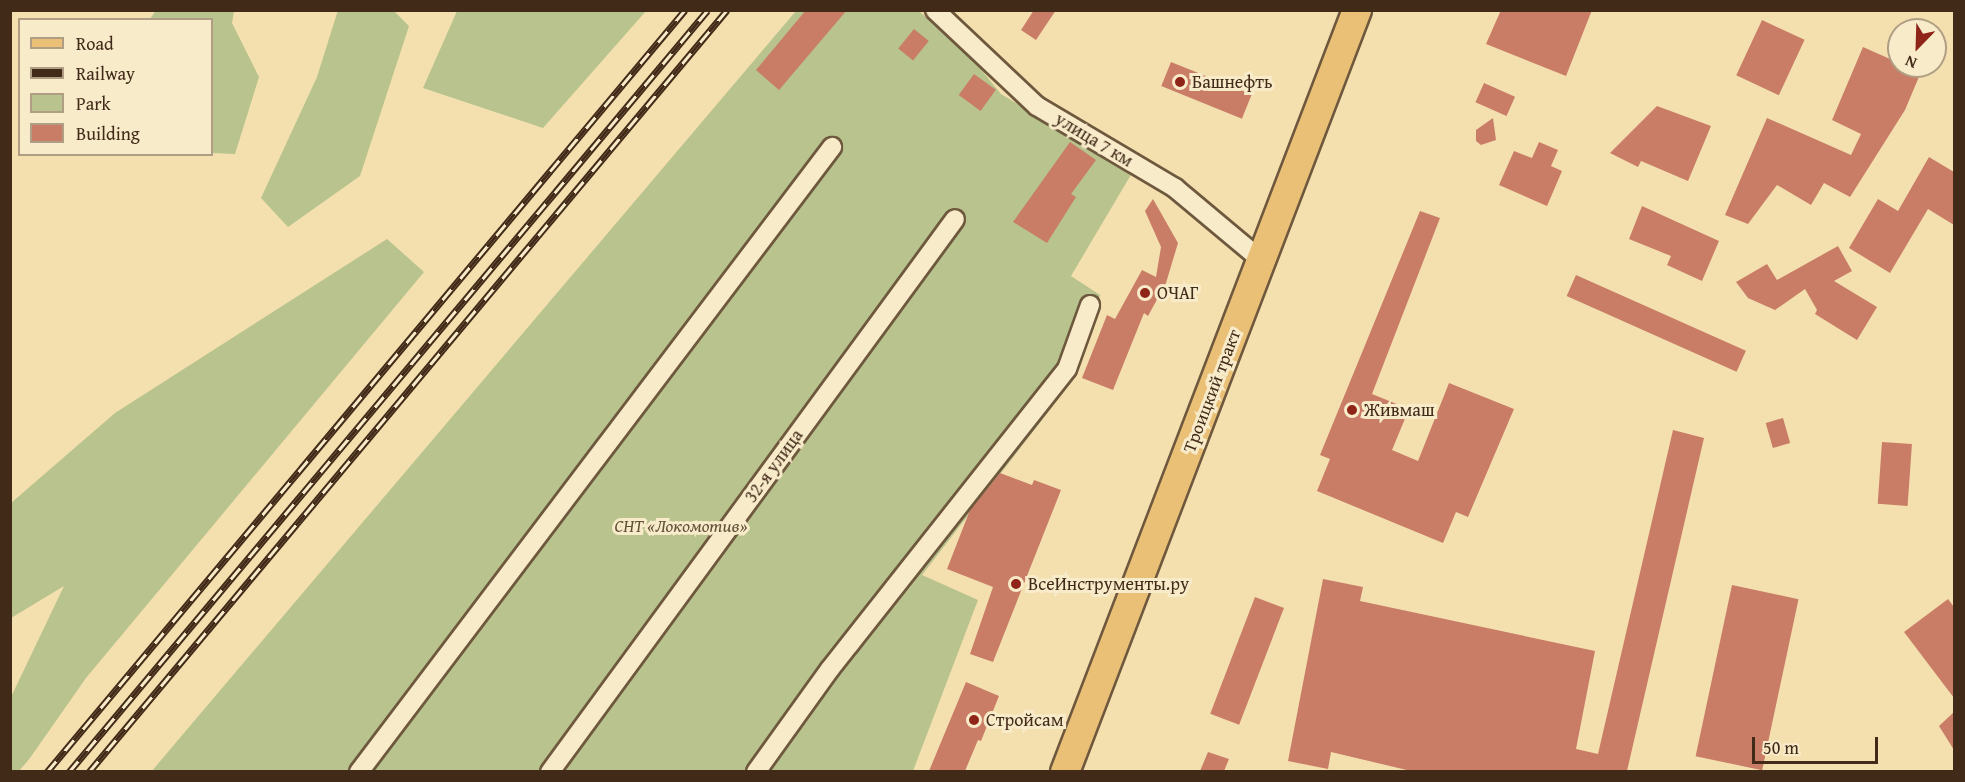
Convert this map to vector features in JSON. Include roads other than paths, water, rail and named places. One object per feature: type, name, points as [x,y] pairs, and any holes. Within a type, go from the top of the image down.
[{"type":"main road","name":"Троицкий тракт","points":[[1065,771],[1357,10]]},
{"type":"street","name":"улица 7 км","points":[[935,10],[1037,106],[1174,188],[1261,260]]},
{"type":"street","points":[[359,771],[832,147]]},
{"type":"street","name":"32-я улица","points":[[550,771],[955,219]]},
{"type":"street","points":[[756,771],[830,669],[1068,369],[1090,305]]},
{"type":"railway","points":[[47,772],[685,10]]},
{"type":"railway","points":[[69,772],[708,10]]},
{"type":"railway","points":[[89,772],[727,10]]},
{"type":"place","name":"Башнефть","points":[[1180,82]]},
{"type":"place","name":"ОЧАГ","points":[[1145,293]]},
{"type":"place","name":"Живмаш","points":[[1352,410]]},
{"type":"place","name":"ВсеИнструменты.ру","points":[[1016,584]]},
{"type":"place","name":"Стройсам","points":[[974,720]]},
{"type":"park label","name":"СНТ «Локомотив»","points":[[681,526]]}]
